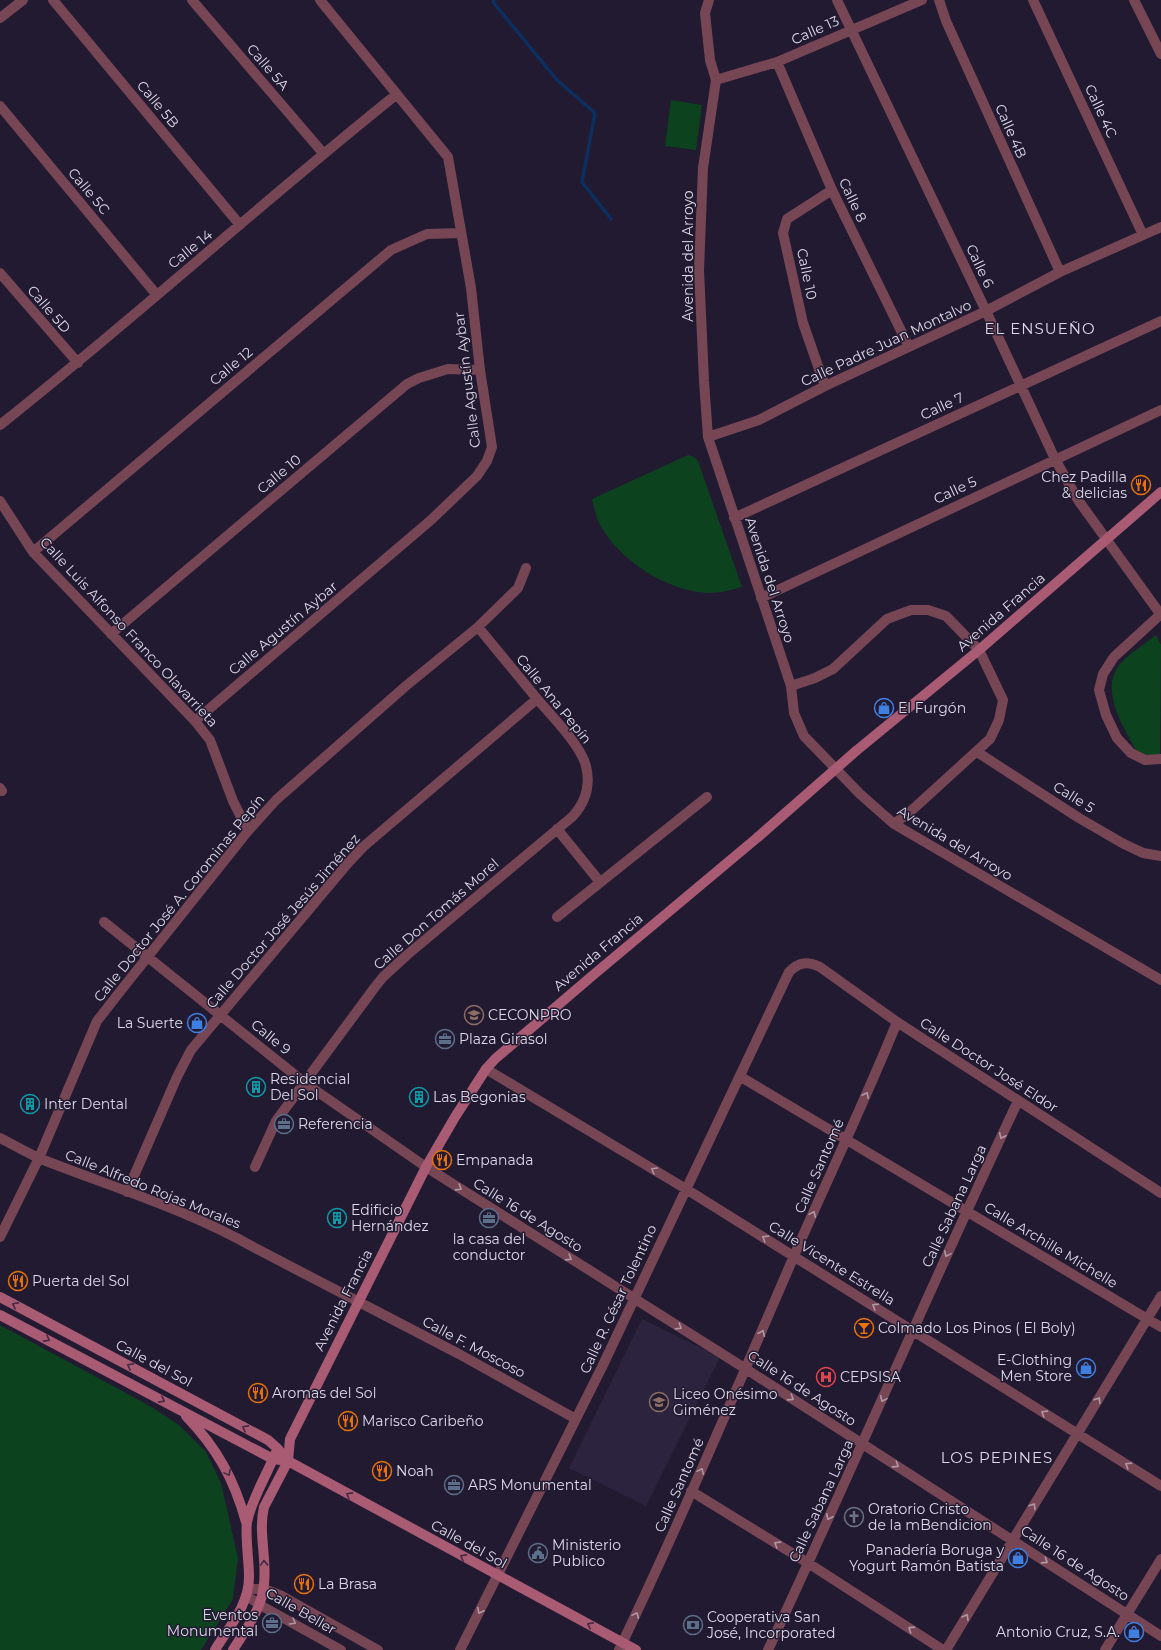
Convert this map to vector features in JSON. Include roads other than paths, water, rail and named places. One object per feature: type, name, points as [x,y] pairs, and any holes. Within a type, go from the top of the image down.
[{"type":"main road","name":"Avenida Francia","points":[[233,1650],[260,1605],[264,1589],[263,1513],[270,1495],[288,1461],[290,1439],[426,1167],[455,1117],[486,1069],[495,1059],[538,1021],[758,837],[856,751],[979,650],[1161,492]]},
{"type":"main road","name":"Calle del Sol","points":[[0,1297],[268,1440],[278,1448],[288,1461]]},
{"type":"main road","name":"Calle del Sol","points":[[0,1315],[179,1408],[273,1459],[288,1461],[498,1576],[621,1646],[636,1650]]},
{"type":"main road","points":[[179,1408],[202,1432],[221,1460],[236,1489],[247,1523]]},
{"type":"main road","name":"Avenida Francia","points":[[215,1650],[242,1608],[248,1592],[249,1577],[247,1523],[252,1505],[278,1448],[290,1439]]},
{"type":"street","points":[[0,18],[11,4],[23,0]]},
{"type":"street","name":"Calle 5B","points":[[54,0],[240,225]]},
{"type":"street","name":"Calle 5A","points":[[192,0],[323,153]]},
{"type":"street","name":"Calle Agustín Aybar","points":[[195,721],[431,520],[477,476],[487,461],[492,447],[480,370],[471,288],[448,156],[320,0]]},
{"type":"street","name":"Avenida del Arroyo","points":[[709,0],[705,13],[710,60],[716,80],[703,168],[699,270],[708,437],[791,686],[794,714],[804,736],[860,794],[894,824],[1161,980]]},
{"type":"street","name":"Calle 6","points":[[837,0],[1055,459],[1078,500],[1106,539]]},
{"type":"street","name":"Calle 13","points":[[716,80],[777,62],[922,0]]},
{"type":"street","name":"Calle 4B","points":[[939,0],[946,21],[1060,272]]},
{"type":"street","name":"Calle 4C","points":[[1033,0],[1143,235]]},
{"type":"street","points":[[1134,0],[1161,54]]},
{"type":"street","name":"Calle 8","points":[[777,62],[832,190],[909,347]]},
{"type":"street","name":"Calle 14","points":[[0,425],[78,363],[156,294],[240,225],[323,153],[397,94]]},
{"type":"street","name":"Calle 5C","points":[[0,106],[156,294]]},
{"type":"street","name":"Calle 10","points":[[825,386],[803,323],[783,233],[786,219],[832,190]]},
{"type":"street","name":"Calle Padre Juan Montalvo","points":[[708,437],[759,420],[825,386],[986,311],[1060,272],[1161,227]]},
{"type":"street","name":"Calle 12","points":[[33,552],[391,250],[427,234],[461,233]]},
{"type":"street","name":"Calle 5D","points":[[0,273],[78,363]]},
{"type":"street","name":"Calle 7","points":[[734,518],[1161,321]]},
{"type":"street","name":"Calle 10","points":[[111,634],[407,384],[419,378],[448,368],[480,370]]},
{"type":"street","name":"Calle 5","points":[[761,598],[1161,410]]},
{"type":"street","name":"Calle Luis Alfonso Franco Olavarrieta","points":[[0,501],[33,552],[195,721],[210,740],[233,801],[248,831]]},
{"type":"street","points":[[1106,539],[1161,615],[1114,657],[1103,674],[1099,690],[1106,715],[1117,738],[1131,753],[1145,760],[1161,759]]},
{"type":"street","name":"Calle Doctor José A. Corominas Pepín","points":[[0,1237],[39,1158],[97,1020],[248,831],[276,800],[478,627],[518,588],[526,568]]},
{"type":"street","points":[[791,686],[815,678],[834,669],[887,618],[911,610],[928,610],[946,616],[979,650],[1003,700],[998,720],[990,739],[894,824]]},
{"type":"street","name":"Calle Ana Pepín","points":[[478,627],[579,751],[586,765],[588,778],[586,793],[581,807],[572,817]]},
{"type":"street","name":"Calle Doctor José Jesús Jiménez","points":[[127,1192],[177,1077],[191,1050],[363,847],[537,698]]},
{"type":"street","name":"Calle 5","points":[[977,752],[1079,818],[1122,843],[1143,853],[1161,856]]},
{"type":"street","points":[[557,917],[707,797]]},
{"type":"street","name":"Calle Don Tomás Morel","points":[[255,1167],[276,1121],[383,977],[407,955],[572,817]]},
{"type":"street","points":[[557,829],[600,882]]},
{"type":"street","name":"Calle 9","points":[[104,922],[305,1083],[426,1167]]},
{"type":"street","name":"Calle Doctor José Eldor","points":[[802,962],[811,963],[820,967],[897,1022],[1161,1193]]},
{"type":"street","name":"Calle R. César Tolentino","points":[[460,1650],[576,1419],[741,1077],[789,972],[802,962]]},
{"type":"street","name":"Calle Santomé","points":[[621,1646],[746,1369],[794,1256],[871,1085],[897,1022]]},
{"type":"street","name":"Calle Vicente Estrella","points":[[486,1069],[686,1189],[1161,1486]]},
{"type":"street","name":"Calle Archille Michelle","points":[[741,1077],[1161,1327]]},
{"type":"street","name":"Calle Sabana Larga","points":[[768,1650],[863,1444],[966,1211],[1018,1101]]},
{"type":"street","name":"Calle Alfredo Rojas Morales","points":[[0,1138],[39,1158],[228,1232],[255,1248],[358,1302]]},
{"type":"street","name":"Calle 16 de Agosto","points":[[426,1167],[746,1369],[1161,1636]]},
{"type":"street","points":[[691,1491],[945,1650],[1161,1296]]},
{"type":"street","name":"Calle F. Moscoso","points":[[358,1302],[459,1354],[576,1419]]},
{"type":"street","points":[[1105,1650],[1161,1559]]},
{"type":"street","points":[[248,1592],[264,1589],[282,1596],[378,1650]]},
{"type":"street","name":"Calle Beller","points":[[248,1592],[260,1605],[341,1650]]},
{"type":"waterway","points":[[494,0],[493,2],[557,80],[595,113],[582,182],[611,219]]},
{"type":"place","name":"Chez Padilla & delicias","points":[[1141,485]]},
{"type":"place","name":"El Furgón","points":[[884,708]]},
{"type":"place","name":"CECONPRO","points":[[474,1015]]},
{"type":"place","name":"La Suerte","points":[[197,1023]]},
{"type":"place","name":"Plaza Girasol","points":[[445,1039]]},
{"type":"place","name":"Residencial Del Sol","points":[[256,1087]]},
{"type":"place","name":"Las Begonias","points":[[419,1097]]},
{"type":"place","name":"Inter Dental","points":[[30,1104]]},
{"type":"place","name":"Referencia","points":[[284,1124]]},
{"type":"place","name":"Empanada","points":[[442,1160]]},
{"type":"place","name":"Edificio Hernández","points":[[337,1218]]},
{"type":"place","name":"la casa del conductor","points":[[489,1218]]},
{"type":"place","name":"Puerta del Sol","points":[[18,1281]]},
{"type":"place","name":"Colmado Los Pinos ( El Boly)","points":[[864,1328]]},
{"type":"place","name":"E-Clothing Men Store","points":[[1086,1368]]},
{"type":"place","name":"CEPSISA","points":[[826,1377]]},
{"type":"place","name":"Aromas del Sol","points":[[258,1393]]},
{"type":"place","name":"Liceo Onésimo Giménez","points":[[659,1402]]},
{"type":"place","name":"Marisco Caribeño","points":[[348,1421]]},
{"type":"place","name":"Noah","points":[[382,1471]]},
{"type":"place","name":"ARS Monumental","points":[[454,1485]]},
{"type":"place","name":"Oratorio Cristo de la mBendicion","points":[[854,1517]]},
{"type":"place","name":"Ministerio Publico","points":[[538,1553]]},
{"type":"place","name":"Panadería Boruga y Yogurt Ramón Batista","points":[[1018,1558]]},
{"type":"place","name":"La Brasa","points":[[304,1584]]},
{"type":"place","name":"Eventos Monumental","points":[[272,1623]]},
{"type":"place","name":"Cooperativa San José, Incorporated","points":[[693,1625]]},
{"type":"place","name":"Antonio Cruz, S.A.","points":[[1134,1632]]},
{"type":"district","name":"EL ENSUEÑO","points":[[1040,328]]},
{"type":"district","name":"LOS PEPINES","points":[[997,1457]]}]
